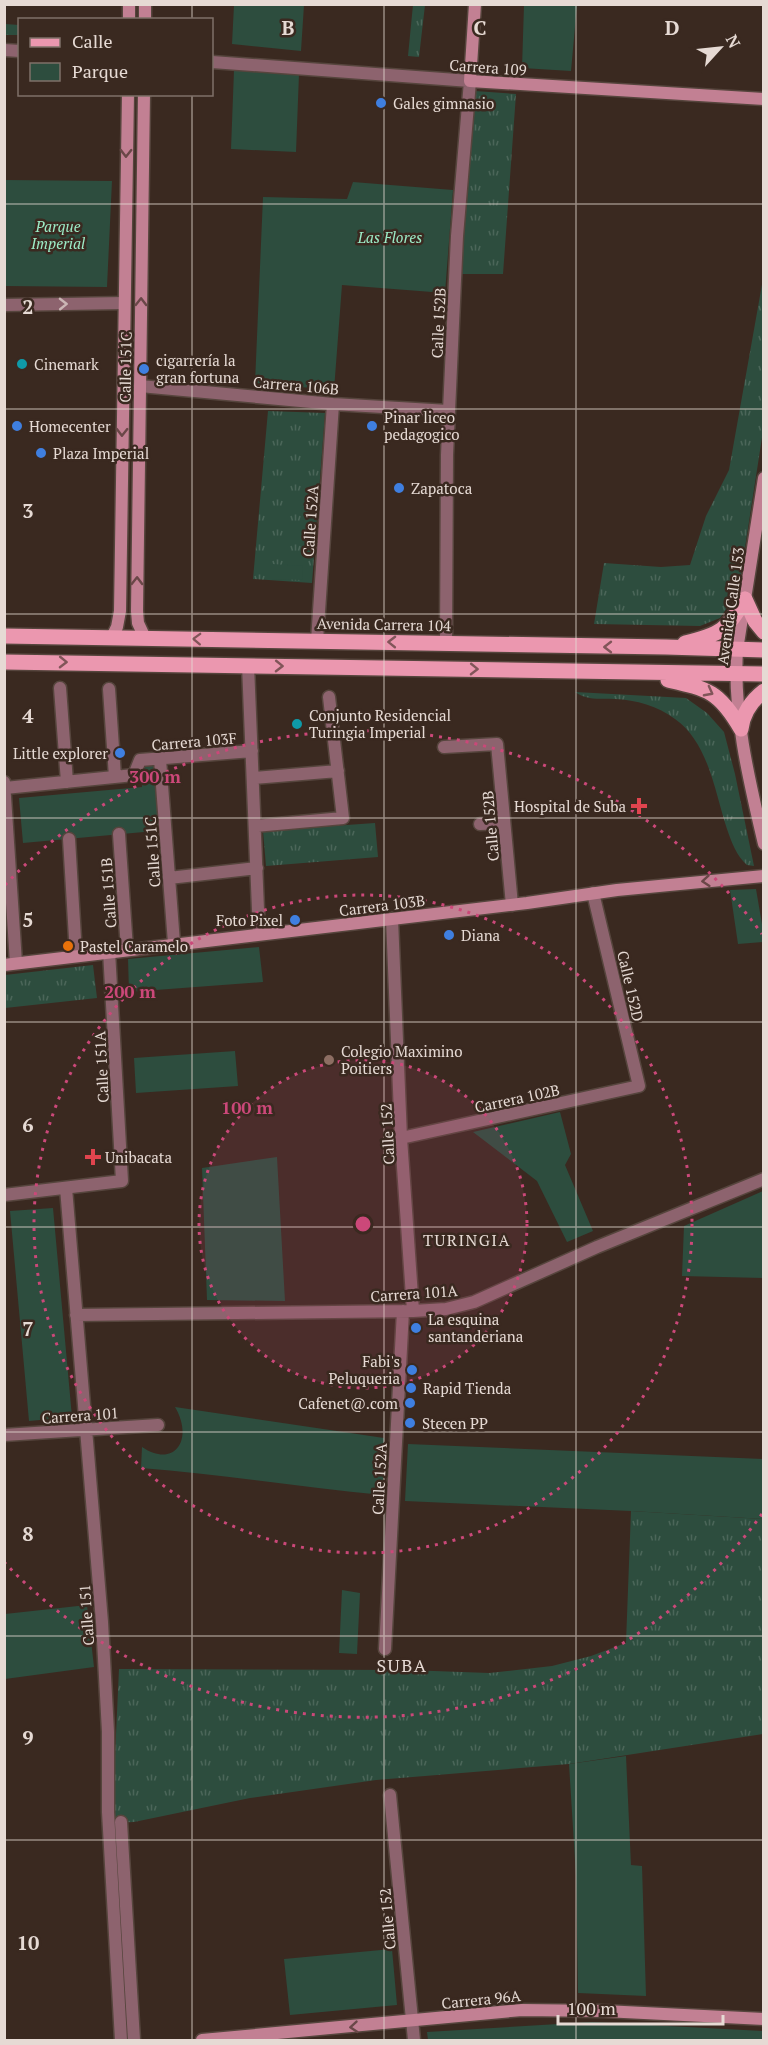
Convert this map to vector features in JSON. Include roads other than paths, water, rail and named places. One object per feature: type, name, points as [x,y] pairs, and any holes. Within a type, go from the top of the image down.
[{"type":"main road","points":[[745,599],[764,632]]},
{"type":"main road","points":[[666,647],[703,639],[718,632],[730,623],[745,599]]},
{"type":"main road","name":"Avenida Carrera 104","points":[[4,636],[764,650]]},
{"type":"main road","points":[[4,662],[764,674]]},
{"type":"main road","points":[[632,672],[698,686],[712,693],[726,705],[741,729]]},
{"type":"main road","points":[[741,729],[746,711],[764,691]]},
{"type":"street","name":"Calle 152B","points":[[446,643],[448,411],[457,236],[475,4]]},
{"type":"street","name":"Carrera 109","points":[[213,62],[764,99]]},
{"type":"street","name":"Calle 151C","points":[[112,637],[117,627],[120,611],[128,96]]},
{"type":"street","name":"Calle 151C","points":[[144,96],[137,611],[138,623],[144,638]]},
{"type":"street","points":[[4,305],[124,303]]},
{"type":"street","name":"Carrera 106B","points":[[140,386],[333,404],[448,411]]},
{"type":"street","name":"Calle 152A","points":[[317,641],[333,404]]},
{"type":"street","name":"Avenida Calle 153","points":[[763,480],[737,650],[736,674],[741,729],[764,844]]},
{"type":"street","points":[[248,665],[260,934]]},
{"type":"street","points":[[60,688],[67,782]]},
{"type":"street","points":[[109,689],[115,777]]},
{"type":"street","points":[[255,826],[341,819],[329,697]]},
{"type":"street","name":"Calle 152B","points":[[444,747],[497,744],[512,904]]},
{"type":"street","name":"Carrera 103F","points":[[5,788],[134,775],[140,760],[252,752]]},
{"type":"street","name":"Calle 151C","points":[[160,759],[174,943]]},
{"type":"street","points":[[253,778],[338,771]]},
{"type":"street","points":[[4,782],[10,964]]},
{"type":"street","points":[[480,824],[504,823]]},
{"type":"street","name":"Calle 151B","points":[[119,834],[127,949]]},
{"type":"street","points":[[69,839],[76,955]]},
{"type":"street","points":[[169,878],[257,868]]},
{"type":"street","name":"Carrera 103B","points":[[10,964],[617,890],[764,876]]},
{"type":"street","name":"Calle 152D","points":[[593,893],[639,1086]]},
{"type":"street","name":"Calle 152","points":[[392,919],[408,1311]]},
{"type":"street","name":"Calle 151A","points":[[66,1188],[122,1181],[109,951]]},
{"type":"street","name":"Carrera 102B","points":[[401,1138],[639,1086]]},
{"type":"street","name":"Carrera 101A","points":[[76,1315],[446,1309],[474,1302],[597,1246],[764,1179]]},
{"type":"street","points":[[4,1195],[66,1188]]},
{"type":"street","name":"Calle 151","points":[[66,1188],[102,1622],[108,1732],[108,1812],[121,2040]]},
{"type":"street","name":"Calle 152A","points":[[385,1649],[408,1311]]},
{"type":"street","name":"Carrera 101","points":[[4,1435],[158,1425]]},
{"type":"street","name":"Calle 152","points":[[390,1795],[414,2040]]},
{"type":"street","points":[[121,1822],[134,2040]]},
{"type":"street","name":"Carrera 96A","points":[[202,2040],[538,2009],[764,2019]]},
{"type":"place","name":"Gales gimnasio","points":[[381,103]]},
{"type":"place","name":"Cinemark","points":[[22,364]]},
{"type":"place","name":"cigarrería la gran fortuna","points":[[144,369]]},
{"type":"place","name":"Homecenter","points":[[17,426]]},
{"type":"place","name":"Pinar liceo pedagogico","points":[[372,426]]},
{"type":"place","name":"Plaza Imperial","points":[[41,453]]},
{"type":"place","name":"Zapatoca","points":[[399,488]]},
{"type":"place","name":"Conjunto Residencial Turingia Imperial","points":[[297,724]]},
{"type":"place","name":"Little explorer","points":[[120,753]]},
{"type":"place","name":"Hospital de Suba","points":[[639,806]]},
{"type":"place","name":"Foto Pixel","points":[[295,920]]},
{"type":"place","name":"Diana","points":[[449,935]]},
{"type":"place","name":"Pastel Caramelo","points":[[68,946]]},
{"type":"place","name":"Colegio Maximino Poitiers","points":[[329,1060]]},
{"type":"place","name":"Unibacata","points":[[93,1157]]},
{"type":"place","name":"La esquina santanderiana","points":[[416,1328]]},
{"type":"place","name":"Fabi's Peluqueria","points":[[412,1370]]},
{"type":"place","name":"Rapid Tienda","points":[[411,1388]]},
{"type":"place","name":"Cafenet@.com","points":[[410,1403]]},
{"type":"place","name":"Stecen PP","points":[[410,1423]]},
{"type":"district","name":"TURINGIA","points":[[467,1240]]},
{"type":"district","name":"SUBA","points":[[402,1665]]},
{"type":"park label","name":"Parque Imperial","points":[[58,234]]},
{"type":"park label","name":"Las Flores","points":[[390,237]]}]
